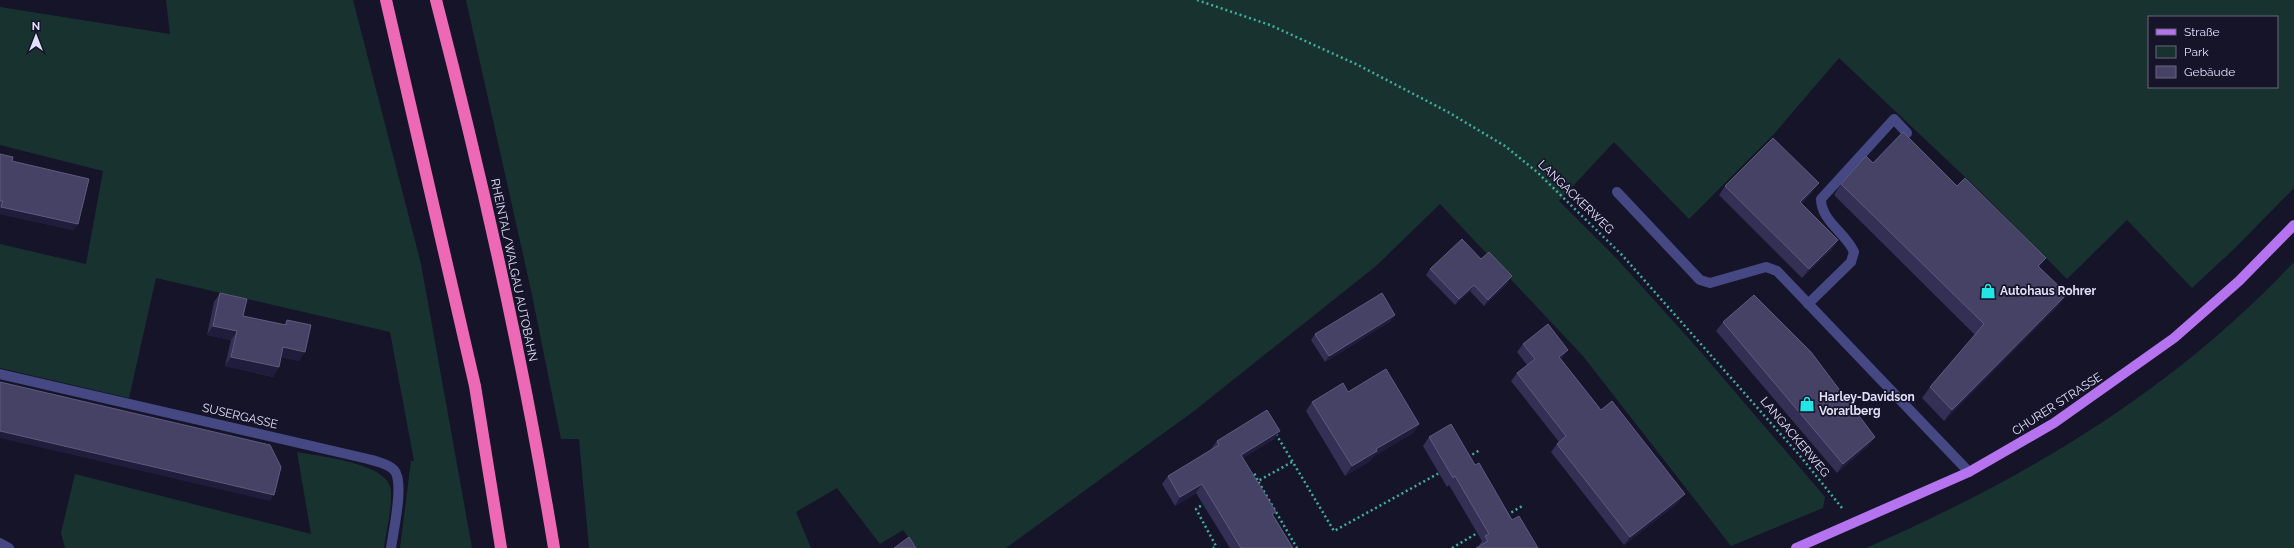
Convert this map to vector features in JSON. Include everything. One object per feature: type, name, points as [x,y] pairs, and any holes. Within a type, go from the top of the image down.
[{"type":"highway","points":[[386,0],[475,386],[501,548]]},
{"type":"highway","name":"RHEINTAL/WALGAU AUTOBAHN","points":[[436,0],[504,279],[538,450],[554,548]]},
{"type":"main road","name":"CHURER STRASSE","points":[[1801,547],[1969,472],[2054,423],[2152,355],[2239,281],[2294,225]]},
{"type":"street","points":[[1808,304],[1851,262],[1854,252],[1851,244],[1825,215],[1821,207],[1821,200],[1894,119],[1907,133]]},
{"type":"street","points":[[1617,192],[1700,280],[1710,282],[1766,267],[1777,272],[1969,472]]},
{"type":"street","name":"SUSERGASSE","points":[[0,374],[368,459],[390,467],[397,475],[399,487],[391,548]]},
{"type":"street","points":[[0,543],[9,548]]},
{"type":"path","name":"LANGACKERWEG","points":[[1197,0],[1270,25],[1358,65],[1448,112],[1505,146],[1537,172],[1622,255],[1801,457],[1838,502],[1853,524]]},
{"type":"path","points":[[1274,431],[1334,531],[1445,470]]},
{"type":"path","points":[[1466,458],[1480,450]]},
{"type":"path","points":[[1258,481],[1292,462]]},
{"type":"path","points":[[1248,477],[1254,473],[1297,548]]},
{"type":"path","points":[[1209,501],[1196,509],[1216,546],[1213,548]]},
{"type":"path","points":[[1504,517],[1524,505]]},
{"type":"path","points":[[1452,548],[1485,528]]},
{"type":"green space","points":[[166,0],[353,0],[421,264],[472,548],[400,548],[411,461],[414,461],[390,332],[156,278],[129,398],[0,368],[0,244],[86,264],[103,171],[0,145],[0,7],[170,34]]},
{"type":"green space","points":[[466,0],[2294,0],[2294,188],[2235,248],[2192,288],[2127,220],[2067,279],[1983,194],[1839,58],[1774,134],[1689,219],[1614,142],[1559,201],[1618,260],[1700,351],[1825,497],[1823,508],[1731,546],[1583,356],[1440,204],[1376,266],[1194,411],[1006,548],[916,548],[903,530],[880,544],[837,488],[796,512],[811,548],[589,548],[579,439],[561,439],[531,290]]},
{"type":"green space","points":[[2294,262],[2294,548],[1866,548],[1926,521],[1984,492],[2040,461],[2095,427],[2148,391],[2198,352],[2247,309]]},
{"type":"green space","points":[[297,452],[334,458],[363,466],[385,478],[390,486],[391,500],[384,548],[65,548],[61,533],[75,474],[311,534]]},
{"type":"building","name":"Autohaus Rohrer","points":[[1903,132],[1957,186],[1965,178],[2046,258],[2038,266],[2067,294],[1952,410],[1930,387],[1984,324],[1841,184],[1866,156],[1873,163]]},
{"type":"building","points":[[1773,138],[1819,183],[1800,202],[1838,240],[1809,269],[1725,186]]},
{"type":"building","points":[[0,154],[13,157],[12,161],[89,179],[78,224],[1,207],[3,201],[0,201]]},
{"type":"building","points":[[1462,239],[1481,259],[1489,252],[1512,276],[1488,300],[1474,285],[1459,299],[1430,269]]},
{"type":"building","points":[[220,293],[247,299],[243,316],[286,325],[287,320],[311,325],[305,352],[283,347],[279,367],[231,357],[237,331],[213,326]]},
{"type":"building","points":[[1382,293],[1395,315],[1329,356],[1315,334]]},
{"type":"building","name":"Harley-Davidson Vorarlberg","points":[[1754,295],[1811,352],[1875,437],[1843,464],[1723,322]]},
{"type":"building","points":[[1548,324],[1568,350],[1559,357],[1601,410],[1612,401],[1685,494],[1630,537],[1557,444],[1566,436],[1517,373],[1535,359],[1523,344]]},
{"type":"building","points":[[1386,369],[1419,424],[1376,449],[1377,451],[1352,466],[1312,402],[1343,383],[1348,392]]},
{"type":"building","points":[[0,382],[270,445],[281,467],[274,495],[0,431]]},
{"type":"building","points":[[1267,410],[1280,431],[1241,455],[1276,512],[1272,514],[1293,548],[1241,548],[1202,484],[1180,497],[1168,476],[1219,445],[1217,441]]},
{"type":"building","points":[[1451,424],[1475,465],[1479,463],[1512,520],[1519,516],[1538,548],[1476,548],[1488,541],[1485,536],[1489,534],[1455,476],[1453,478],[1429,437]]},
{"type":"building","points":[[909,537],[916,548],[894,548]]},
{"type":"place","name":"Autohaus Rohrer","points":[[1988,291]]},
{"type":"place","name":"Harley-Davidson Vorarlberg","points":[[1807,404]]}]
